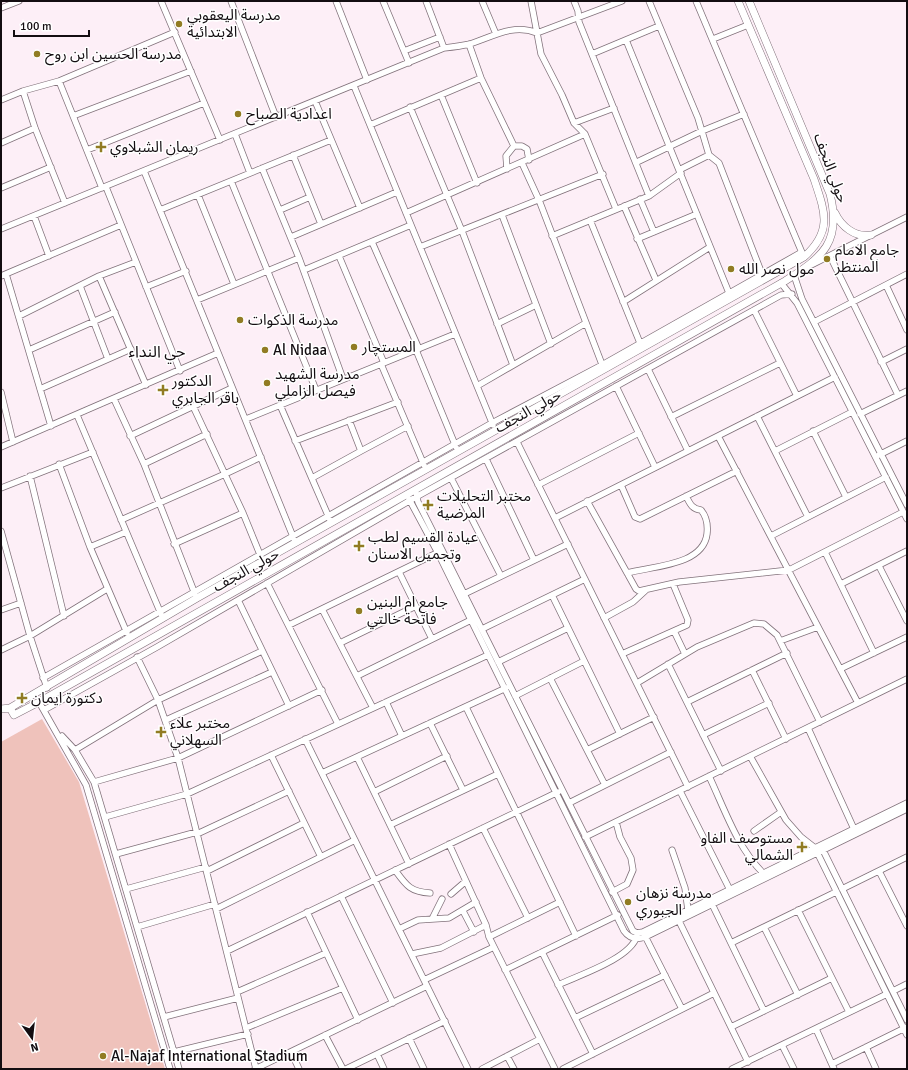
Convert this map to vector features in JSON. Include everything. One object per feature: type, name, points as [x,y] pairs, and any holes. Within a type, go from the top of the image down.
[{"type":"main road","name":"حولي النجف","points":[[1,709],[10,708],[47,688],[129,639],[161,615],[196,595],[263,562],[294,540],[426,470],[545,404],[565,388],[815,247],[821,237],[824,226],[824,207],[814,179],[738,1]]},
{"type":"main road","name":"حولي النجف","points":[[10,708],[14,715],[39,702],[806,268],[824,250],[831,239],[834,212],[830,194],[749,1]]},
{"type":"main road","points":[[762,58],[768,59],[772,54]]},
{"type":"main road","points":[[768,72],[770,68],[777,68]]},
{"type":"main road","points":[[834,212],[843,225],[851,231],[861,235],[871,235]]},
{"type":"main road","points":[[545,404],[544,410],[549,414]]},
{"type":"main road","points":[[525,415],[530,419],[531,424]]},
{"type":"street","points":[[1,8],[12,2],[19,1]]},
{"type":"street","points":[[161,1],[220,140]]},
{"type":"street","points":[[231,1],[276,117]]},
{"type":"street","points":[[336,1],[367,80]]},
{"type":"street","points":[[383,1],[409,63]]},
{"type":"street","points":[[426,1],[444,48]]},
{"type":"street","points":[[482,1],[496,34]]},
{"type":"street","points":[[531,1],[541,54],[562,95],[574,123],[585,134],[616,209]]},
{"type":"street","points":[[574,1],[592,54],[636,162],[648,196]]},
{"type":"street","points":[[1,229],[444,48],[469,44],[496,34],[516,29],[526,29],[537,33],[622,1]]},
{"type":"street","points":[[649,1],[698,118],[709,155],[719,163],[762,274]]},
{"type":"street","points":[[522,163],[539,200],[603,367],[640,343],[667,331],[762,274],[803,254],[696,1]]},
{"type":"street","points":[[713,39],[748,25]]},
{"type":"street","points":[[592,54],[659,26]]},
{"type":"street","points":[[1,100],[23,91],[59,81],[175,32]]},
{"type":"street","points":[[404,51],[440,37]]},
{"type":"street","points":[[626,40],[729,293]]},
{"type":"street","points":[[469,44],[481,78],[514,146]]},
{"type":"street","points":[[73,116],[191,71]]},
{"type":"street","points":[[370,125],[481,78]]},
{"type":"street","points":[[59,81],[87,150],[122,225],[180,371]]},
{"type":"street","points":[[354,86],[496,431]]},
{"type":"street","points":[[23,91],[35,128],[66,203]]},
{"type":"street","points":[[441,95],[477,183]]},
{"type":"street","points":[[315,101],[360,208]]},
{"type":"street","points":[[87,150],[204,103]]},
{"type":"street","points":[[410,107],[446,197],[462,231],[513,365]]},
{"type":"street","points":[[574,123],[614,108]]},
{"type":"street","points":[[636,162],[702,131],[744,114]]},
{"type":"street","points":[[1,143],[35,128]]},
{"type":"street","points":[[234,134],[250,173]]},
{"type":"street","points":[[406,214],[585,134]]},
{"type":"street","points":[[160,210],[331,140]]},
{"type":"street","points":[[514,146],[522,146],[527,149],[529,160]]},
{"type":"street","points":[[507,169],[506,156],[514,146]]},
{"type":"street","points":[[293,155],[321,224]]},
{"type":"street","points":[[552,236],[648,196],[680,171],[709,155]]},
{"type":"street","points":[[1,188],[52,167]]},
{"type":"street","points":[[262,168],[304,270],[343,379]]},
{"type":"street","points":[[114,399],[144,464],[158,504],[196,595],[260,555],[294,540],[246,419],[218,354],[186,271],[144,171]]},
{"type":"street","points":[[420,247],[602,174]]},
{"type":"street","points":[[231,181],[316,390]]},
{"type":"street","points":[[291,237],[397,192]]},
{"type":"street","points":[[198,195],[234,284]]},
{"type":"street","points":[[280,210],[310,197]]},
{"type":"street","points":[[640,199],[654,232]]},
{"type":"street","points":[[624,206],[656,280]]},
{"type":"street","points":[[637,239],[697,214]]},
{"type":"street","points":[[502,215],[551,344]]},
{"type":"street","points":[[34,216],[49,256]]},
{"type":"street","points":[[806,268],[907,217]]},
{"type":"street","points":[[590,220],[640,343]]},
{"type":"street","points":[[51,426],[29,350],[4,275],[122,225]]},
{"type":"street","points":[[304,270],[411,226]]},
{"type":"street","points":[[372,242],[418,349],[458,452]]},
{"type":"street","points":[[623,302],[710,247]]},
{"type":"street","points":[[339,256],[426,470]]},
{"type":"street","points":[[830,256],[898,395]]},
{"type":"street","points":[[197,300],[299,258]]},
{"type":"street","points":[[18,316],[99,276],[136,262]]},
{"type":"street","points":[[146,287],[186,271]]},
{"type":"street","points":[[814,322],[907,274]]},
{"type":"street","points":[[794,275],[799,293],[860,414],[886,477],[907,519]]},
{"type":"street","points":[[99,276],[146,385]]},
{"type":"street","points":[[781,283],[792,294],[852,412],[907,505]]},
{"type":"street","points":[[886,285],[907,330]]},
{"type":"street","points":[[80,286],[108,359]]},
{"type":"street","points":[[44,710],[268,583],[410,500],[781,295],[792,294]]},
{"type":"street","points":[[497,324],[536,305]]},
{"type":"street","points":[[754,310],[797,396]]},
{"type":"street","points":[[29,350],[115,312]]},
{"type":"street","points":[[477,386],[586,323]]},
{"type":"street","points":[[246,419],[456,334]]},
{"type":"street","points":[[40,389],[131,349]]},
{"type":"street","points":[[882,362],[907,349]]},
{"type":"street","points":[[1,447],[218,354]]},
{"type":"street","points":[[671,417],[780,363]]},
{"type":"street","points":[[648,369],[688,451]]},
{"type":"street","points":[[554,518],[835,377]]},
{"type":"street","points":[[616,386],[655,467]]},
{"type":"street","points":[[130,436],[232,388]]},
{"type":"street","points":[[280,405],[330,520],[492,423],[565,388]]},
{"type":"street","points":[[860,414],[907,391]]},
{"type":"street","points":[[1,392],[13,442]]},
{"type":"street","points":[[295,441],[398,402]]},
{"type":"street","points":[[193,406],[243,513],[263,562]]},
{"type":"street","points":[[775,451],[852,412]]},
{"type":"street","points":[[43,678],[125,630],[161,615],[77,415]]},
{"type":"street","points":[[757,416],[808,516]]},
{"type":"street","points":[[348,420],[361,451]]},
{"type":"street","points":[[312,478],[408,426]]},
{"type":"street","points":[[813,432],[846,497]]},
{"type":"street","points":[[538,485],[638,433]]},
{"type":"street","points":[[144,464],[206,434]]},
{"type":"street","points":[[718,436],[858,703]]},
{"type":"street","points":[[878,455],[907,441]]},
{"type":"street","points":[[517,442],[688,787]]},
{"type":"street","points":[[1,488],[59,464],[93,452]]},
{"type":"street","points":[[121,520],[261,457]]},
{"type":"street","points":[[486,459],[534,560]]},
{"type":"street","points":[[59,464],[90,547],[129,639]]},
{"type":"street","points":[[621,484],[638,519],[737,471]]},
{"type":"street","points":[[30,476],[64,616]]},
{"type":"street","points":[[770,536],[886,477]]},
{"type":"street","points":[[452,478],[500,576]]},
{"type":"street","points":[[418,488],[416,497],[440,551],[516,696],[612,892],[631,929],[640,936],[665,976],[682,1010]]},
{"type":"street","points":[[403,496],[410,500],[440,551]]},
{"type":"street","points":[[627,573],[680,561],[700,551],[705,545],[707,536],[706,520],[701,510],[695,509],[691,506],[686,496]]},
{"type":"street","points":[[587,501],[636,589],[639,591],[645,591],[673,584],[789,570],[903,512]]},
{"type":"street","points":[[174,544],[243,513]]},
{"type":"street","points":[[1,531],[30,636],[47,688]]},
{"type":"street","points":[[90,547],[126,532]]},
{"type":"street","points":[[462,595],[568,544]]},
{"type":"street","points":[[289,625],[440,551]]},
{"type":"street","points":[[841,584],[907,551]]},
{"type":"street","points":[[825,552],[874,653]]},
{"type":"street","points":[[879,566],[907,621]]},
{"type":"street","points":[[399,572],[432,639]]},
{"type":"street","points":[[482,629],[585,579]]},
{"type":"street","points":[[268,583],[338,724]]},
{"type":"street","points":[[622,654],[687,625],[688,620],[673,584]]},
{"type":"street","points":[[1,650],[30,636],[108,590]]},
{"type":"street","points":[[604,618],[633,602],[645,591]]},
{"type":"street","points":[[462,595],[471,620],[504,689],[616,916],[626,933],[640,936],[679,921],[822,848],[907,809]]},
{"type":"street","points":[[552,595],[620,734]]},
{"type":"street","points":[[238,600],[288,706]]},
{"type":"street","points":[[1,610],[21,603]]},
{"type":"street","points":[[340,643],[416,606]]},
{"type":"street","points":[[322,609],[373,708]]},
{"type":"street","points":[[357,676],[471,620]]},
{"type":"street","points":[[636,683],[685,654],[754,623],[764,624],[771,629],[780,641],[820,722]]},
{"type":"street","points":[[780,641],[818,627]]},
{"type":"street","points":[[498,662],[568,628]]},
{"type":"street","points":[[674,632],[685,654]]},
{"type":"street","points":[[840,669],[907,637]]},
{"type":"street","points":[[75,750],[158,700],[262,651]]},
{"type":"street","points":[[687,702],[786,653]]},
{"type":"street","points":[[105,817],[187,794],[488,655]]},
{"type":"street","points":[[137,657],[158,700],[178,758],[256,1069],[428,986]]},
{"type":"street","points":[[516,696],[584,661]]},
{"type":"street","points":[[668,664],[721,771]]},
{"type":"street","points":[[752,670],[786,738]]},
{"type":"street","points":[[166,720],[272,672]]},
{"type":"street","points":[[550,678],[605,785]]},
{"type":"street","points":[[585,837],[907,679]]},
{"type":"street","points":[[322,773],[510,686]]},
{"type":"street","points":[[94,782],[178,758],[322,690]]},
{"type":"street","points":[[39,702],[78,768],[89,793],[170,1069]]},
{"type":"street","points":[[386,702],[402,736]]},
{"type":"street","points":[[703,735],[769,703]]},
{"type":"street","points":[[466,706],[576,936]]},
{"type":"street","points":[[587,750],[654,717]]},
{"type":"street","points":[[430,723],[463,790]]},
{"type":"street","points":[[808,728],[854,829]]},
{"type":"street","points":[[56,730],[75,750],[94,782],[179,1069]]},
{"type":"street","points":[[305,739],[468,1069]]},
{"type":"street","points":[[569,803],[671,752]]},
{"type":"street","points":[[271,755],[321,857]]},
{"type":"street","points":[[374,792],[447,756]]},
{"type":"street","points":[[750,756],[781,812],[794,830],[816,851],[887,994],[906,1028],[907,1035]]},
{"type":"street","points":[[357,757],[409,864]]},
{"type":"street","points":[[390,825],[498,774]]},
{"type":"street","points":[[709,776],[741,845],[752,862],[763,874]]},
{"type":"street","points":[[227,951],[562,790]]},
{"type":"street","points":[[116,854],[197,833],[289,791]]},
{"type":"street","points":[[680,791],[730,890]]},
{"type":"street","points":[[822,848],[854,829],[907,803]]},
{"type":"street","points":[[754,831],[781,812]]},
{"type":"street","points":[[612,892],[626,884],[634,870],[631,858],[620,837],[616,822]]},
{"type":"street","points":[[126,889],[206,869],[304,823]]},
{"type":"street","points":[[483,828],[528,918]]},
{"type":"street","points":[[137,927],[215,906],[355,840]]},
{"type":"street","points":[[449,844],[486,925],[489,937],[555,1069]]},
{"type":"street","points":[[822,848],[907,1020]]},
{"type":"street","points":[[672,850],[685,888],[688,910]]},
{"type":"street","points":[[558,985],[621,955],[630,948],[640,936],[688,910],[763,874],[816,851]]},
{"type":"street","points":[[842,889],[907,857]]},
{"type":"street","points":[[395,870],[411,890],[417,893],[430,893]]},
{"type":"street","points":[[878,871],[907,926]]},
{"type":"street","points":[[451,894],[466,881]]},
{"type":"street","points":[[731,943],[836,892]]},
{"type":"street","points":[[341,896],[393,1002]]},
{"type":"street","points":[[432,919],[442,899]]},
{"type":"street","points":[[399,928],[418,920],[449,918],[476,902]]},
{"type":"street","points":[[489,937],[560,902]]},
{"type":"street","points":[[712,904],[764,1011]]},
{"type":"street","points":[[798,910],[849,1012]]},
{"type":"street","points":[[463,911],[474,932]]},
{"type":"street","points":[[307,912],[358,1020]]},
{"type":"street","points":[[505,970],[623,913]]},
{"type":"street","points":[[679,921],[748,1062]]},
{"type":"street","points":[[412,954],[441,948],[486,925]]},
{"type":"street","points":[[764,927],[798,995]]},
{"type":"street","points":[[424,980],[494,947]]},
{"type":"street","points":[[542,952],[593,1054]]},
{"type":"street","points":[[164,1017],[238,995],[326,953]]},
{"type":"street","points":[[575,1018],[665,976]]},
{"type":"street","points":[[731,1027],[832,978]]},
{"type":"street","points":[[893,991],[907,984]]},
{"type":"street","points":[[174,1052],[247,1031],[343,988]]},
{"type":"street","points":[[563,1069],[714,994]]},
{"type":"street","points":[[732,1069],[887,994]]},
{"type":"street","points":[[325,1035],[344,1069],[445,1021]]},
{"type":"street","points":[[816,1028],[833,1067],[866,1048],[906,1028]]},
{"type":"street","points":[[409,1038],[424,1069]]},
{"type":"street","points":[[482,1069],[540,1039]]},
{"type":"street","points":[[782,1045],[794,1069]]},
{"type":"street","points":[[866,1048],[876,1069]]},
{"type":"street","points":[[290,1052],[299,1069]]},
{"type":"street","points":[[377,1054],[384,1069]]},
{"type":"street","points":[[507,1056],[514,1069]]},
{"type":"shaded area","points":[[42,719],[79,782],[165,1069],[1,1069],[1,742]]},
{"type":"place","name":"مدرسة اليعقوبي الابتدائية","points":[[179,24]]},
{"type":"place","name":"مدرسة الحسين ابن روح","points":[[37,54]]},
{"type":"place","name":"اعدادية الصباح","points":[[238,114]]},
{"type":"place","name":"ريمان الشبلاوي","points":[[101,147]]},
{"type":"place","name":"جامع الامام المنتظر","points":[[827,259]]},
{"type":"place","name":"مول نصر الله","points":[[731,269]]},
{"type":"place","name":"مدرسة الذكوات","points":[[240,320]]},
{"type":"place","name":"المستچار","points":[[354,347]]},
{"type":"place","name":"Al Nidaa","points":[[265,350]]},
{"type":"place","name":"مدرسة الشهيد فيصل الزاملي","points":[[267,383]]},
{"type":"place","name":"الدكتور باقر الجابري","points":[[163,390]]},
{"type":"place","name":"مختبر التحليلات المرضية","points":[[428,505]]},
{"type":"place","name":"عيادة القسيم لطب وتجميل الاسنان","points":[[359,546]]},
{"type":"place","name":"جامع ام البنين فاتحة خالتي","points":[[359,611]]},
{"type":"place","name":"دكتورة ايمان","points":[[22,698]]},
{"type":"place","name":"مختبر علاء السهلاني","points":[[161,732]]},
{"type":"place","name":"مستوصف الفاو الشمالي","points":[[802,847]]},
{"type":"place","name":"مدرسة نزهان الجبوري","points":[[628,902]]},
{"type":"place","name":"Al-Najaf International Stadium","points":[[103,1056]]},
{"type":"district","name":"حي النداء","points":[[157,352]]}]
